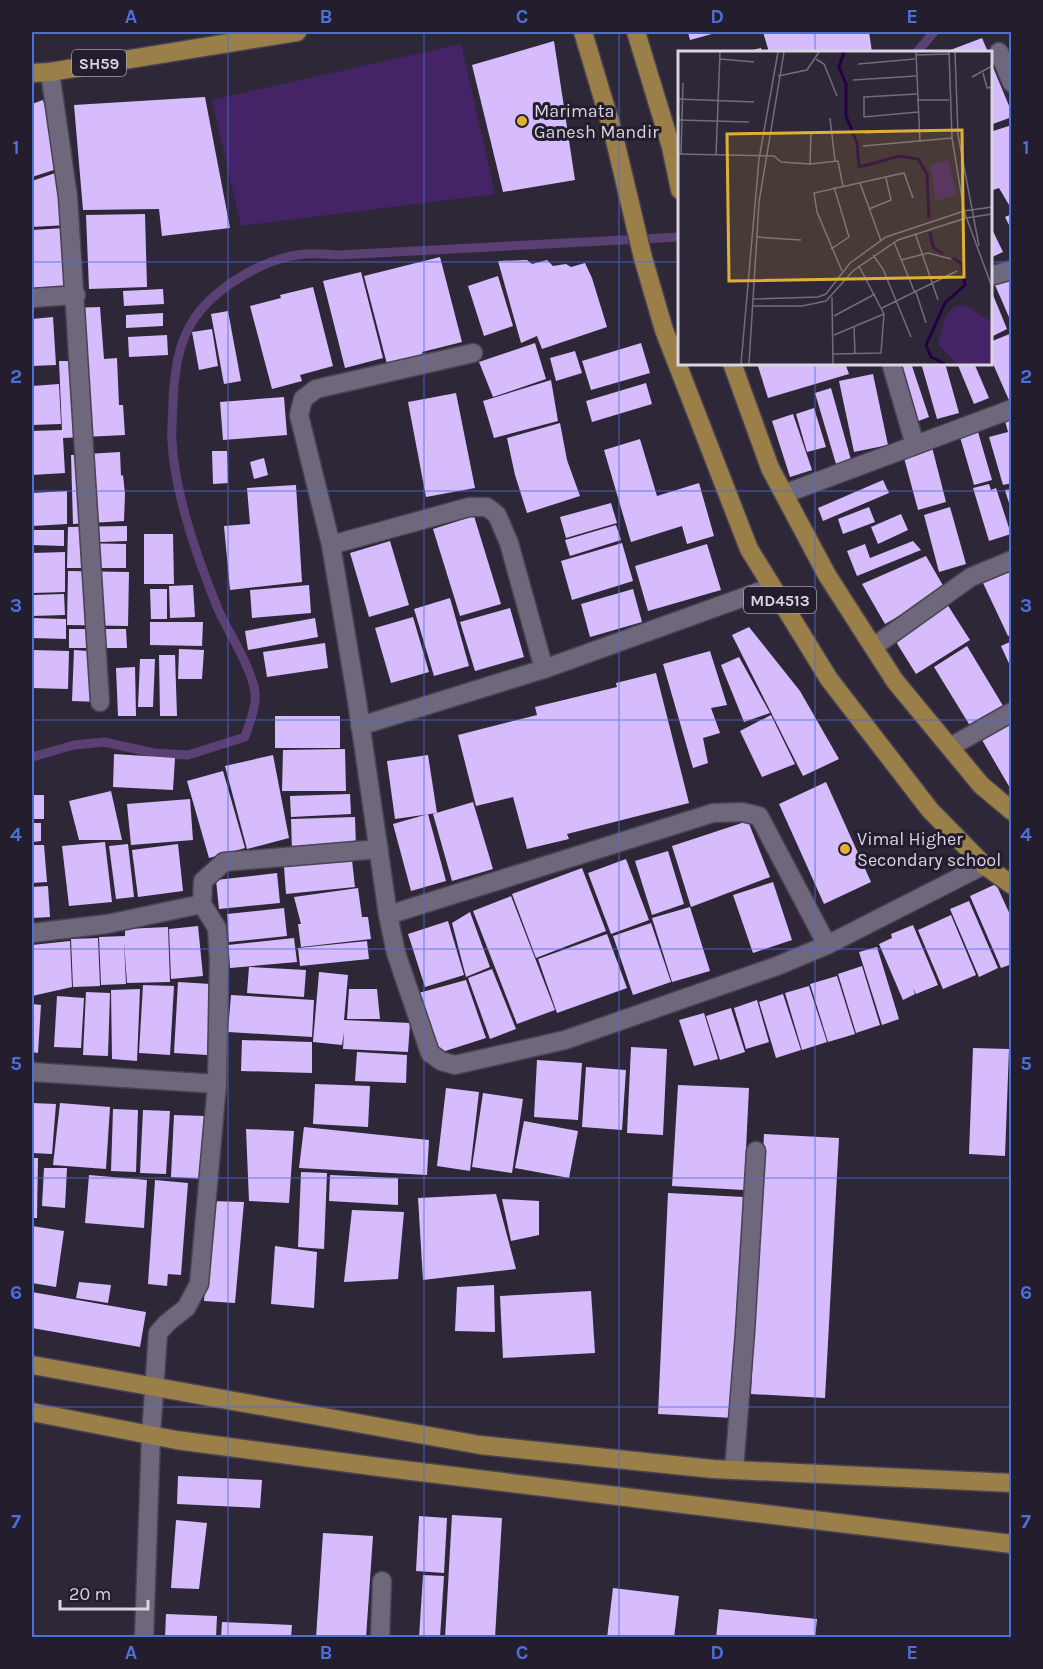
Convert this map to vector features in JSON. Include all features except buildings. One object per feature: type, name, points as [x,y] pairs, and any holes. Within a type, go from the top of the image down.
[{"type":"main road","name":"SH59","points":[[41,72],[297,32]]},
{"type":"main road","name":"MD4513","points":[[583,32],[613,132],[643,258],[664,330],[749,549],[829,680],[930,810],[984,865],[1011,885]]},
{"type":"main road","points":[[636,32],[671,147],[678,180]]},
{"type":"main road","name":"MD4513","points":[[732,364],[770,468],[827,575],[896,681],[981,785],[1011,811]]},
{"type":"main road","points":[[32,1365],[480,1445],[734,1470],[1011,1483]]},
{"type":"main road","points":[[32,1412],[151,1435],[379,1467],[1011,1544]]},
{"type":"street","points":[[999,52],[1011,83]]},
{"type":"street","points":[[41,72],[68,197],[100,702]]},
{"type":"street","points":[[992,275],[1011,270]]},
{"type":"street","points":[[32,298],[76,295]]},
{"type":"street","points":[[472,353],[316,389],[303,399],[299,415],[331,544],[388,915],[396,953],[430,1053],[441,1061],[455,1065],[565,1040],[718,987],[827,945],[984,865]]},
{"type":"street","points":[[891,364],[915,445]]},
{"type":"street","points":[[784,494],[1011,410]]},
{"type":"street","points":[[331,544],[469,507],[487,507],[497,515],[509,543],[544,669]]},
{"type":"street","points":[[873,647],[971,577],[1011,561]]},
{"type":"street","points":[[360,726],[544,669],[772,587]]},
{"type":"street","points":[[950,747],[1011,712]]},
{"type":"street","points":[[388,915],[713,813],[742,812],[759,816],[827,945]]},
{"type":"street","points":[[144,1638],[151,1435],[158,1334],[167,1323],[186,1308],[199,1284],[217,1084],[219,960],[217,928],[202,904],[203,881],[224,862],[379,849]]},
{"type":"street","points":[[32,933],[107,924],[202,904]]},
{"type":"street","points":[[32,1072],[217,1084]]},
{"type":"street","points":[[734,1470],[746,1332],[756,1151]]},
{"type":"street","points":[[380,1638],[382,1581]]},
{"type":"shaded area","points":[[461,44],[495,194],[241,226],[212,100]]},
{"type":"waterway","points":[[918,51],[934,32]]},
{"type":"waterway","points":[[32,757],[74,745],[104,742],[154,753],[188,755],[245,737],[255,703],[253,682],[218,609],[195,549],[178,484],[172,442],[174,387],[181,347],[191,323],[219,292],[241,277],[267,264],[306,254],[338,255],[678,237]]},
{"type":"place","name":"Marimata Ganesh Mandir","points":[[522,121]]},
{"type":"place","name":"Vimal Higher Secondary school","points":[[845,849]]}]
